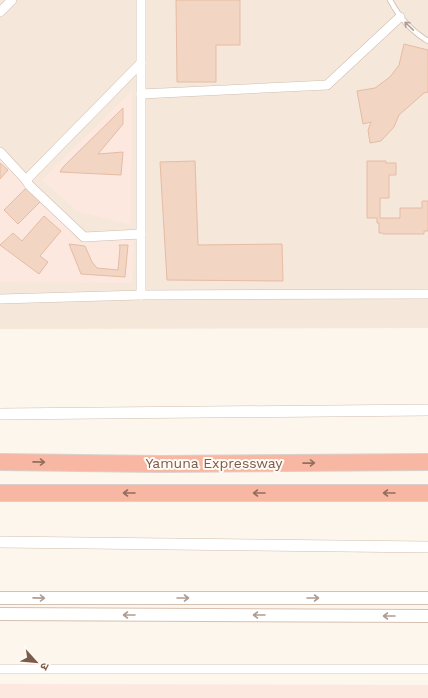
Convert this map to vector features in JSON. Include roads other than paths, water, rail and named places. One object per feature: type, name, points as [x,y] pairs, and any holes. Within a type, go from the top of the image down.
[{"type":"highway","name":"Yamuna Expressway","points":[[0,462],[159,464],[428,462]]},
{"type":"highway","points":[[0,493],[428,493]]},
{"type":"main road","points":[[0,598],[428,598]]},
{"type":"main road","points":[[0,614],[428,616]]},
{"type":"street","points":[[0,12],[12,0]]},
{"type":"street","points":[[141,0],[141,294]]},
{"type":"street","points":[[141,94],[327,85],[400,17]]},
{"type":"street","points":[[26,180],[141,63]]},
{"type":"street","points":[[0,152],[29,185],[84,237],[141,234]]},
{"type":"street","points":[[0,299],[141,294],[428,294]]},
{"type":"street","points":[[0,414],[428,410]]},
{"type":"street","points":[[0,542],[428,547]]},
{"type":"street","points":[[0,669],[428,670]]},
{"type":"lane","points":[[390,0],[400,17],[408,26],[428,41]]}]
